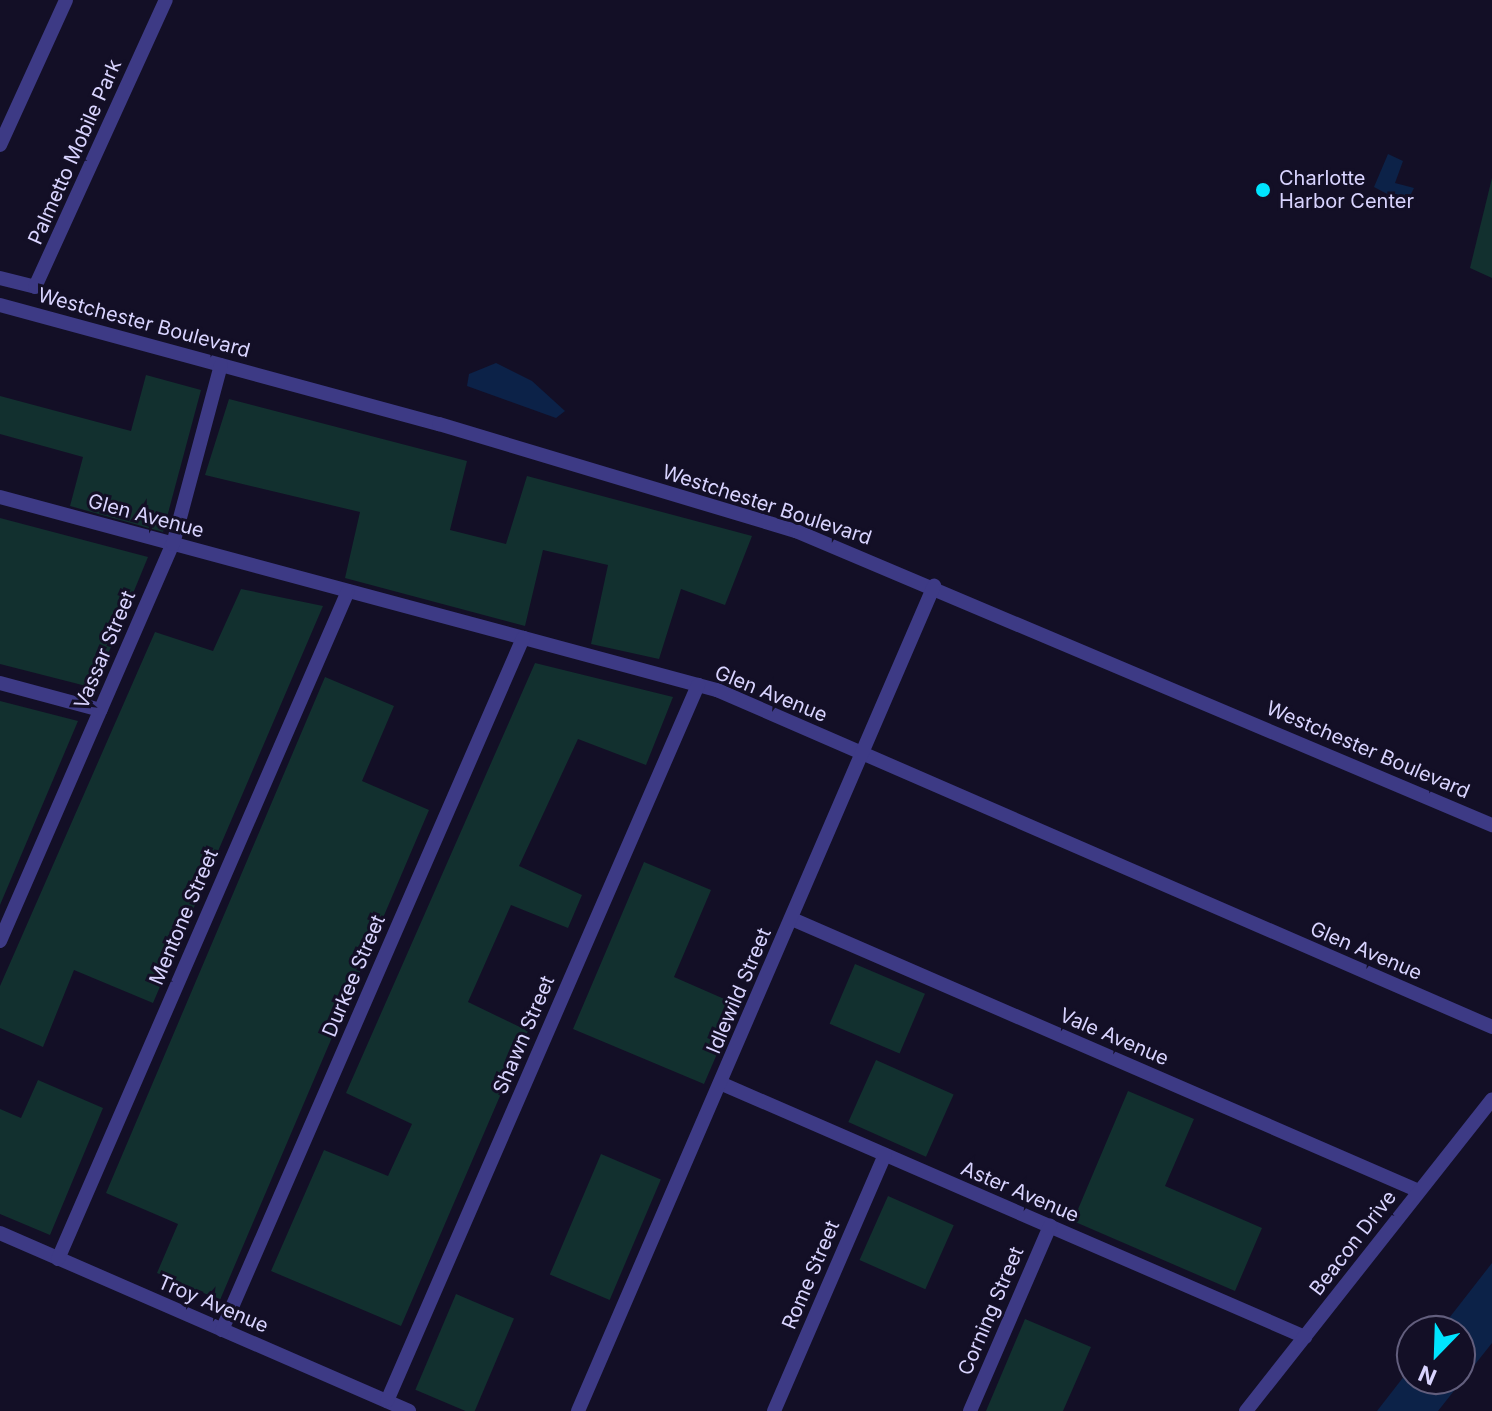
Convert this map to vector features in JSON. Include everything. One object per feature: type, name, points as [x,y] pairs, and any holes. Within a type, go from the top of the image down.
[{"type":"street","points":[[0,145],[66,0]]},
{"type":"street","name":"Palmetto Mobile Park","points":[[0,278],[35,287],[166,0]]},
{"type":"street","name":"Westchester Boulevard","points":[[0,305],[221,365],[796,531],[934,586],[1492,825]]},
{"type":"street","name":"Vassar Street","points":[[0,941],[173,544],[221,365]]},
{"type":"street","name":"Glen Avenue","points":[[0,497],[698,685],[1492,1027]]},
{"type":"street","name":"Idlewild Street","points":[[578,1411],[934,586]]},
{"type":"street","name":"Mentone Street","points":[[58,1259],[348,591]]},
{"type":"street","name":"Durkee Street","points":[[222,1330],[523,638]]},
{"type":"street","points":[[0,683],[100,710]]},
{"type":"street","name":"Shawn Street","points":[[387,1401],[698,685]]},
{"type":"street","name":"Vale Avenue","points":[[792,919],[1419,1191]]},
{"type":"street","name":"Aster Avenue","points":[[720,1083],[1305,1337]]},
{"type":"street","name":"Beacon Drive","points":[[1246,1411],[1492,1100]]},
{"type":"street","name":"Rome Street","points":[[774,1411],[885,1155]]},
{"type":"street","name":"Corning Street","points":[[970,1411],[1050,1226]]},
{"type":"street","name":"Troy Avenue","points":[[0,1233],[409,1411]]},
{"type":"green space","points":[[1492,178],[1492,278],[1470,268]]},
{"type":"green space","points":[[146,375],[201,390],[163,532],[70,506],[83,457],[0,434],[0,396],[131,431]]},
{"type":"green space","points":[[229,399],[467,461],[450,530],[506,544],[527,476],[752,536],[725,605],[681,589],[659,659],[591,644],[608,565],[543,550],[525,626],[345,578],[360,512],[205,475]]},
{"type":"green space","points":[[0,518],[148,557],[94,688],[0,664]]},
{"type":"green space","points":[[241,589],[323,606],[153,1003],[74,970],[43,1047],[0,1028],[0,986],[155,632],[213,651]]},
{"type":"green space","points":[[535,663],[673,697],[646,765],[578,739],[519,866],[582,895],[568,928],[511,905],[468,1002],[528,1031],[401,1326],[271,1271],[324,1150],[388,1176],[412,1124],[346,1093]]},
{"type":"green space","points":[[325,677],[394,706],[362,781],[429,810],[220,1300],[157,1273],[178,1224],[106,1193]]},
{"type":"green space","points":[[0,701],[78,721],[0,905]]},
{"type":"green space","points":[[644,862],[711,890],[674,977],[738,1005],[704,1084],[573,1029]]},
{"type":"green space","points":[[855,964],[925,994],[900,1054],[830,1024]]},
{"type":"green space","points":[[876,1060],[954,1095],[926,1157],[848,1122]]},
{"type":"green space","points":[[38,1080],[103,1108],[50,1235],[0,1214],[0,1109],[21,1118]]},
{"type":"green space","points":[[1128,1091],[1194,1119],[1165,1186],[1262,1228],[1235,1291],[1073,1221]]},
{"type":"green space","points":[[601,1154],[661,1179],[610,1300],[550,1275]]},
{"type":"green space","points":[[888,1196],[954,1225],[925,1289],[860,1260]]},
{"type":"green space","points":[[456,1294],[514,1319],[475,1411],[465,1411],[415,1390]]},
{"type":"green space","points":[[1025,1319],[1091,1347],[1063,1411],[986,1411]]},
{"type":"water","points":[[1388,154],[1403,161],[1395,183],[1414,188],[1406,204],[1374,187]]},
{"type":"water","points":[[496,363],[532,381],[565,411],[556,418],[467,386],[469,374]]},
{"type":"water","points":[[1492,1263],[1492,1343],[1476,1363],[1476,1315],[1451,1315]]},
{"type":"water","points":[[1396,1387],[1396,1395],[1451,1395],[1438,1411],[1377,1411]]},
{"type":"place","name":"Charlotte Harbor Center","points":[[1263,190]]}]
